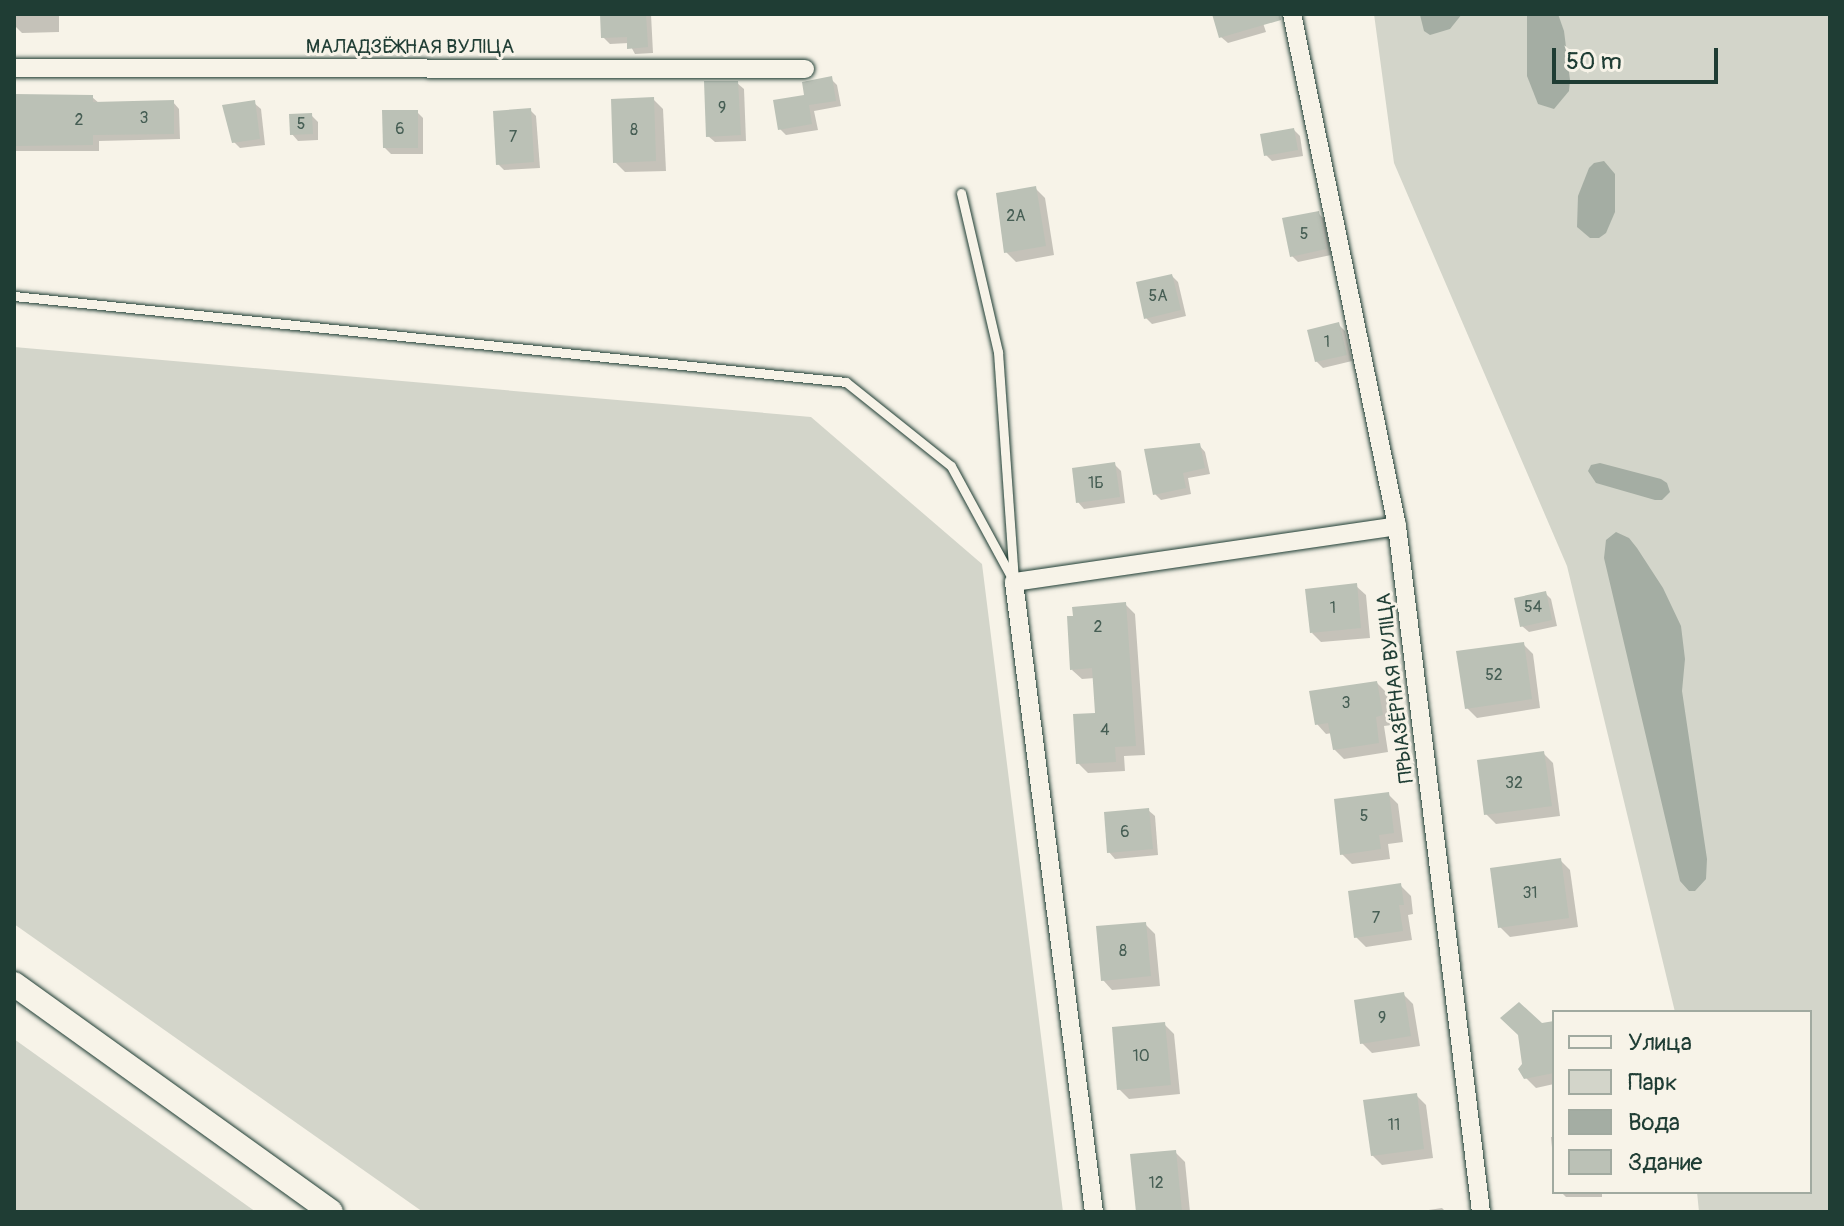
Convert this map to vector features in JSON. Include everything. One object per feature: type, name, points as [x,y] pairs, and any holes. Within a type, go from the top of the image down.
[{"type":"street","name":"ПРЫАЗЁРНАЯ ВУЛІЦА","points":[[1292,14],[1397,526],[1481,1212]]},
{"type":"street","name":"МАЛАДЗЁЖНАЯ ВУЛІЦА","points":[[14,68],[805,69]]},
{"type":"street","points":[[1094,1212],[1014,582],[1397,526]]},
{"type":"street","points":[[14,984],[331,1212]]},
{"type":"lane","points":[[961,193],[998,352],[1014,582]]},
{"type":"lane","points":[[14,296],[846,382],[951,466],[1014,582]]},
{"type":"green space","points":[[1374,14],[1830,14],[1830,1212],[1699,1212],[1697,1194],[1812,1194],[1812,1010],[1675,1010],[1567,566],[1394,163]]},
{"type":"green space","points":[[14,347],[811,417],[982,564],[1063,1212],[423,1212],[14,924]]},
{"type":"green space","points":[[14,1039],[256,1212],[14,1212]]},
{"type":"water","points":[[1462,14],[1450,29],[1430,35],[1424,31],[1420,15]]},
{"type":"water","points":[[1527,14],[1558,14],[1564,31],[1569,91],[1554,109],[1538,104],[1527,76]]},
{"type":"water","points":[[1604,161],[1615,174],[1615,212],[1606,233],[1599,238],[1590,238],[1577,227],[1578,196],[1589,168],[1594,163]]},
{"type":"water","points":[[1600,463],[1661,479],[1667,483],[1670,492],[1662,500],[1655,500],[1596,483],[1588,471],[1591,465]]},
{"type":"water","points":[[1616,532],[1629,538],[1637,548],[1663,588],[1681,626],[1685,659],[1682,691],[1707,859],[1706,879],[1695,891],[1689,891],[1680,881],[1604,558],[1606,540]]},
{"type":"building","points":[[600,14],[646,14],[648,47],[627,49],[627,37],[601,38]]},
{"type":"building","points":[[1212,14],[1280,14],[1281,20],[1219,38]]},
{"type":"building","points":[[832,76],[836,101],[809,105],[812,124],[778,130],[773,100],[804,95],[802,82]]},
{"type":"building","points":[[704,81],[738,81],[741,135],[706,137]]},
{"type":"building","points":[[14,94],[93,95],[93,102],[174,100],[174,134],[93,135],[93,145],[14,146]]},
{"type":"building","points":[[654,97],[656,161],[613,163],[611,99]]},
{"type":"building","points":[[255,100],[260,139],[232,143],[222,105]]},
{"type":"building","points":[[531,108],[534,162],[496,165],[493,111]]},
{"type":"building","points":[[382,110],[418,110],[418,148],[383,148]]},
{"type":"building","points":[[312,113],[313,134],[290,135],[289,114]]},
{"type":"building","points":[[1294,128],[1298,150],[1264,156],[1260,134]]},
{"type":"building","points":[[1036,186],[1046,246],[1004,253],[996,193]]},
{"type":"building","points":[[1319,211],[1326,249],[1290,257],[1282,218]]},
{"type":"building","points":[[1172,274],[1181,310],[1144,319],[1136,282]]},
{"type":"building","points":[[1339,322],[1347,355],[1315,362],[1307,330]]},
{"type":"building","points":[[1200,443],[1205,468],[1183,473],[1186,488],[1153,495],[1144,449]]},
{"type":"building","points":[[1115,462],[1120,497],[1076,503],[1072,468]]},
{"type":"building","points":[[1357,583],[1361,628],[1310,633],[1305,589]]},
{"type":"building","points":[[1546,591],[1552,620],[1520,627],[1514,598]]},
{"type":"building","points":[[1126,602],[1136,746],[1115,747],[1116,762],[1076,764],[1073,714],[1095,713],[1092,668],[1070,670],[1067,616],[1073,616],[1072,607]]},
{"type":"building","points":[[1524,642],[1532,699],[1465,709],[1456,651]]},
{"type":"building","points":[[1377,681],[1383,715],[1376,717],[1379,743],[1333,750],[1328,723],[1315,725],[1309,691]]},
{"type":"building","points":[[1544,751],[1552,806],[1484,815],[1477,760]]},
{"type":"building","points":[[1389,792],[1394,833],[1379,835],[1381,849],[1340,855],[1334,799]]},
{"type":"building","points":[[1149,808],[1153,849],[1107,853],[1104,812]]},
{"type":"building","points":[[1561,858],[1569,918],[1498,928],[1490,868]]},
{"type":"building","points":[[1401,883],[1404,905],[1399,905],[1403,931],[1354,938],[1348,891]]},
{"type":"building","points":[[1146,922],[1151,976],[1101,981],[1096,926]]},
{"type":"building","points":[[1404,992],[1411,1036],[1360,1044],[1354,1000]]},
{"type":"building","points":[[1519,1002],[1542,1023],[1552,1021],[1552,1073],[1524,1079],[1518,1069],[1522,1064],[1518,1035],[1500,1018]]},
{"type":"building","points":[[1165,1022],[1171,1085],[1117,1090],[1112,1027]]},
{"type":"building","points":[[1417,1093],[1424,1149],[1371,1156],[1363,1100]]},
{"type":"building","points":[[1176,1150],[1182,1212],[1136,1212],[1130,1154]]}]
